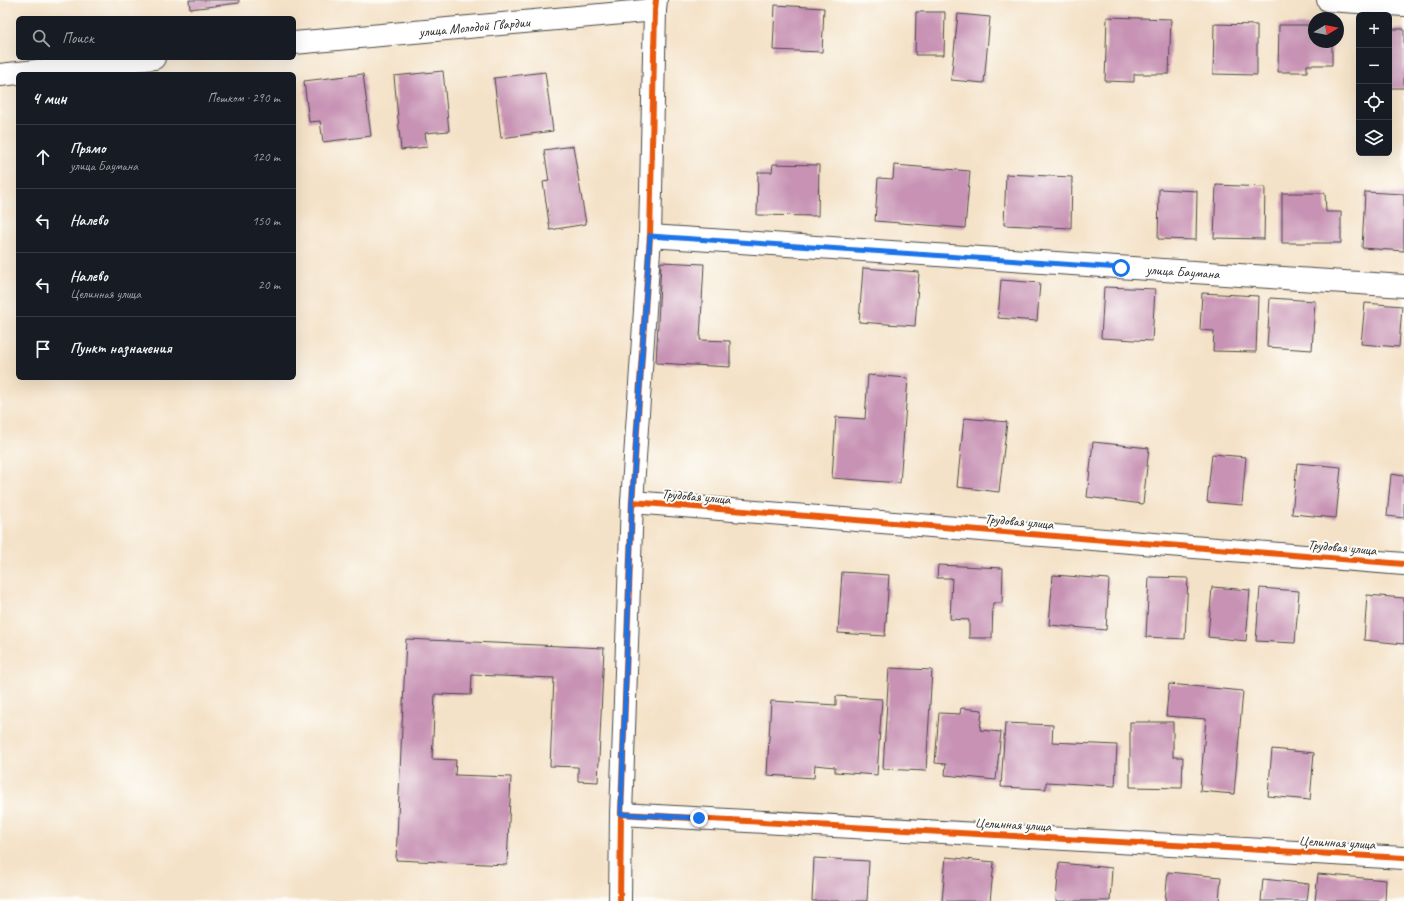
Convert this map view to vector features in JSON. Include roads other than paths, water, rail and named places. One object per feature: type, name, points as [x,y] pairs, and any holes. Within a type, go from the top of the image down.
[{"type":"street","points":[[1328,0],[1404,6]]},
{"type":"street","points":[[620,901],[621,814],[632,502],[650,236],[655,5]]},
{"type":"street","name":"улица Молодой Гвардии","points":[[296,43],[655,5]]},
{"type":"street","points":[[27,72],[136,60]]},
{"type":"street","points":[[0,75],[16,73]]},
{"type":"street","name":"улица Баумана","points":[[650,236],[1404,286]]},
{"type":"street","name":"Трудовая улица","points":[[632,502],[1404,564]]},
{"type":"street","name":"Целинная улица","points":[[621,814],[1404,858]]}]
